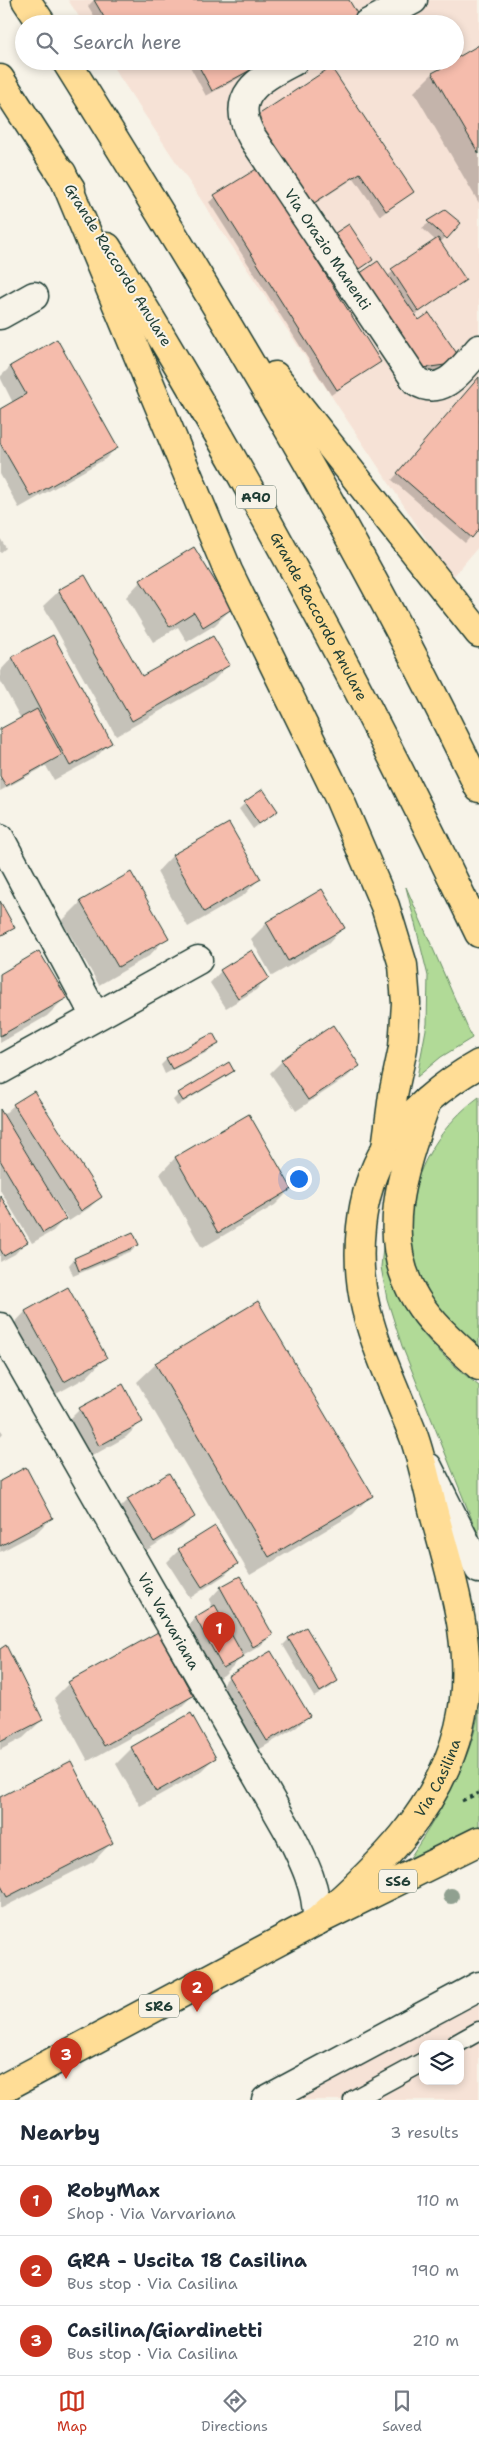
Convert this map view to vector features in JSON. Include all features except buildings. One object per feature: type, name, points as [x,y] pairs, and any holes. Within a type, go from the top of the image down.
[{"type":"main road","points":[[26,0],[36,15]]},
{"type":"main road","points":[[72,70],[211,296],[354,544],[418,665],[479,788]]},
{"type":"main road","name":"Grande Raccordo Anulare","points":[[0,79],[62,173],[179,364],[284,548],[388,745],[479,933]]},
{"type":"main road","points":[[62,173],[228,571],[339,798],[386,906],[402,965],[406,1003],[403,1048],[393,1095],[386,1148]]},
{"type":"main road","points":[[211,296],[479,633]]},
{"type":"main road","points":[[386,1148],[427,1101],[479,1064]]},
{"type":"main road","points":[[427,1101],[408,1156],[399,1192],[395,1219],[399,1256],[409,1286],[426,1312],[479,1366]]},
{"type":"main road","name":"Via Casilina","points":[[317,1921],[388,1856],[430,1797],[451,1752],[459,1729],[466,1684],[462,1622],[448,1565],[415,1441],[371,1326],[361,1280],[360,1248],[365,1206],[374,1174],[386,1148]]},
{"type":"main road","name":"Via Casilina","points":[[0,2090],[317,1921],[479,1841]]},
{"type":"street","points":[[384,15],[413,0]]},
{"type":"street","name":"Via Orazio Manenti","points":[[277,70],[259,80],[251,89],[244,109],[245,123],[252,137],[416,381],[429,387],[444,384],[454,377],[479,349]]},
{"type":"street","points":[[0,315],[34,296]]},
{"type":"street","points":[[0,838],[96,1016]]},
{"type":"street","points":[[0,1070],[198,960]]},
{"type":"street","name":"Via Varvariana","points":[[0,1328],[204,1680],[288,1832],[313,1884],[317,1898],[317,1921]]},
{"type":"street","points":[[415,1441],[479,1569]]},
{"type":"street","points":[[274,2098],[479,1986]]},
{"type":"lane","points":[[463,2040],[479,2031]]},
{"type":"lane","points":[[353,2100],[419,2064]]},
{"type":"shaded area","points":[[68,0],[479,0],[479,546],[452,578],[115,70],[464,70],[464,15],[78,15]]},
{"type":"shaded area","points":[[479,1997],[479,2100],[286,2100]]},
{"type":"green space","points":[[406,887],[472,1038],[441,1057],[417,1077],[427,1024],[428,976]]},
{"type":"green space","points":[[479,1097],[479,1351],[447,1319],[426,1291],[412,1256],[409,1230],[411,1205],[417,1180],[428,1156],[442,1133],[459,1114]]},
{"type":"green space","points":[[385,1229],[390,1276],[402,1305],[431,1343],[454,1366],[479,1386],[479,1537],[402,1346],[387,1299],[381,1267]]},
{"type":"green space","points":[[479,1709],[479,1828],[406,1864],[440,1810],[460,1771],[475,1730]]},
{"type":"place","name":"RobyMax","points":[[219,1653]]},
{"type":"place","name":"GRA - Uscita 18 Casilina","points":[[197,2012]]},
{"type":"place","name":"Casilina/Giardinetti","points":[[66,2079]]}]
